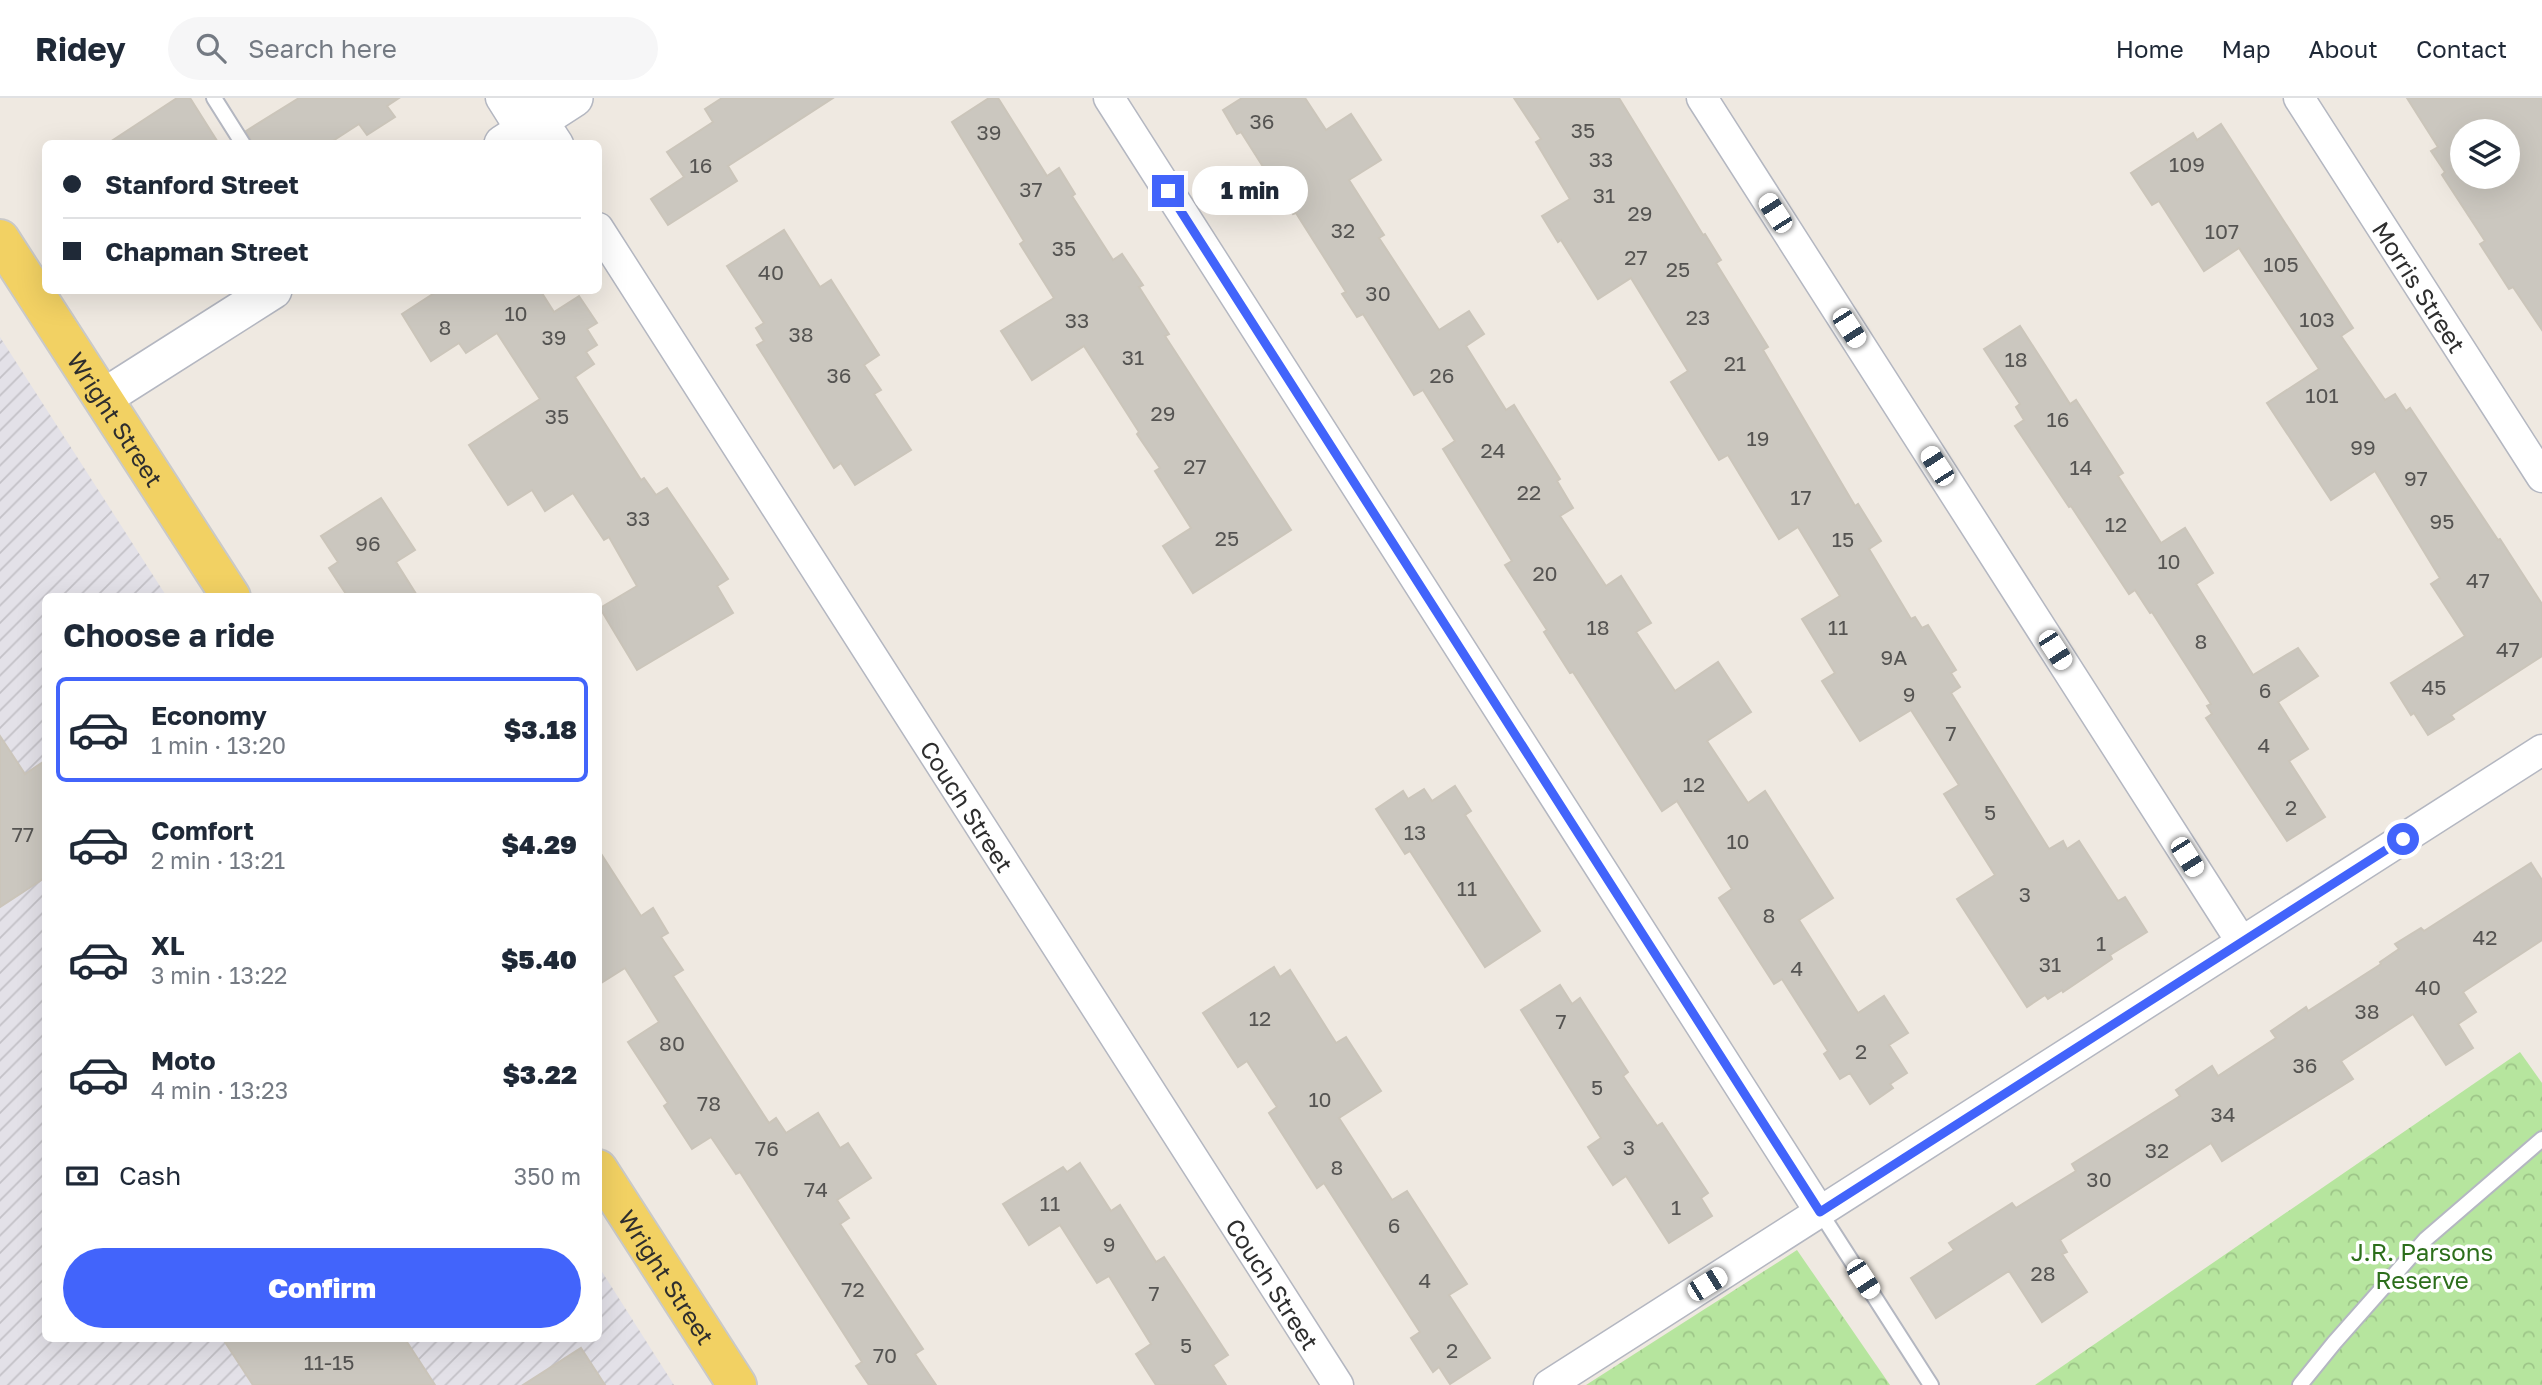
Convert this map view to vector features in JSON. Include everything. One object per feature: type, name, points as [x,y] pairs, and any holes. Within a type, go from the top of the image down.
[{"type":"main road","name":"Wright Street","points":[[0,239],[228,593]]},
{"type":"main road","name":"Wright Street","points":[[602,1175],[737,1385]]},
{"type":"street","points":[[501,98],[531,130],[574,98]]},
{"type":"street","points":[[1109,98],[1820,1212]]},
{"type":"street","points":[[1702,98],[2241,942]]},
{"type":"street","name":"Morris Street","points":[[2299,98],[2542,477]]},
{"type":"street","name":"Couch Street","points":[[602,234],[1338,1385]]},
{"type":"street","points":[[103,398],[267,294]]},
{"type":"street","points":[[1549,1385],[2542,750]]},
{"type":"lane","points":[[214,98],[240,140]]},
{"type":"lane","points":[[2300,1385],[2426,1239],[2542,1139]]},
{"type":"lane","points":[[1820,1212],[1931,1385]]},
{"type":"shaded area","points":[[0,337],[164,593],[42,593],[42,1342],[602,1342],[602,1272],[674,1385],[0,1385]]},
{"type":"green space","name":"J.R. Parsons Reserve","points":[[2520,1052],[2542,1083],[2542,1385],[2035,1385]]},
{"type":"green space","points":[[1797,1250],[1890,1385],[1586,1385]]},
{"type":"building","points":[[177,98],[190,98],[216,140],[113,140]]},
{"type":"building","points":[[299,98],[399,98],[387,106],[395,117],[367,135],[359,124],[334,140],[251,140],[246,131]]},
{"type":"building","points":[[722,98],[833,98],[728,166],[737,181],[668,225],[651,199],[684,177],[667,152],[713,122],[705,109]]},
{"type":"building","points":[[989,98],[998,98],[1047,176],[1059,168],[1075,194],[1072,196],[1113,260],[1122,254],[1143,285],[1139,287],[1169,334],[1165,336],[1291,530],[1193,593],[1163,546],[1191,528],[1155,471],[1160,468],[1137,434],[1139,432],[1084,346],[1032,380],[1001,331],[1054,298],[1020,244],[1024,241],[952,122]]},
{"type":"building","points":[[1242,98],[1305,98],[1326,130],[1351,114],[1381,160],[1349,180],[1384,235],[1379,238],[1439,330],[1469,311],[1484,334],[1466,346],[1506,410],[1514,405],[1560,479],[1557,481],[1573,508],[1560,516],[1606,586],[1621,576],[1651,623],[1636,632],[1675,691],[1718,662],[1751,712],[1707,741],[1748,803],[1765,791],[1833,898],[1799,920],[1858,1013],[1884,996],[1908,1033],[1889,1045],[1907,1073],[1890,1084],[1893,1088],[1870,1104],[1850,1073],[1840,1079],[1824,1054],[1828,1051],[1782,979],[1774,984],[1719,898],[1732,889],[1677,801],[1662,811],[1573,672],[1570,673],[1544,632],[1547,630],[1505,565],[1512,561],[1443,449],[1455,441],[1423,390],[1414,395],[1363,314],[1357,317],[1342,294],[1346,292],[1296,213],[1293,214],[1241,132],[1237,134],[1223,110]]},
{"type":"building","points":[[1514,98],[1619,98],[1721,260],[1716,263],[1768,347],[1763,350],[1855,506],[1858,504],[1881,541],[1869,549],[1911,619],[1915,617],[1922,628],[1928,625],[1956,670],[1951,673],[1960,687],[1951,693],[2049,849],[2063,841],[2067,849],[2079,841],[2118,901],[2125,897],[2147,932],[2110,955],[2112,959],[2063,992],[2062,990],[2048,999],[2045,995],[2027,1007],[1957,899],[1995,875],[1944,794],[1959,785],[1911,710],[1860,741],[1822,681],[1835,673],[1802,619],[1840,596],[1798,527],[1779,539],[1728,455],[1719,460],[1671,382],[1688,371],[1631,278],[1598,299],[1561,240],[1558,242],[1542,216],[1570,199],[1536,142],[1541,139]]},
{"type":"building","points":[[2407,98],[2542,98],[2542,330],[2513,287],[2509,289],[2480,244],[2485,241],[2451,189],[2520,189],[2520,119],[2450,119],[2450,187],[2442,175],[2445,172],[2431,151],[2438,147]]},
{"type":"building","points":[[2221,124],[2353,328],[2341,336],[2385,400],[2395,394],[2406,411],[2410,408],[2542,604],[2542,656],[2451,715],[2454,719],[2428,735],[2414,713],[2411,715],[2391,683],[2465,636],[2431,584],[2440,578],[2375,471],[2331,500],[2267,403],[2319,369],[2239,248],[2204,271],[2159,201],[2152,205],[2131,173],[2193,133],[2197,140]]},
{"type":"building","points":[[784,230],[820,287],[831,280],[879,355],[864,365],[881,390],[874,394],[911,450],[855,485],[841,463],[834,468],[757,345],[764,341],[756,328],[764,323],[727,266]]},
{"type":"building","points":[[433,294],[543,294],[554,312],[579,296],[597,323],[587,329],[597,345],[586,352],[594,364],[575,377],[641,480],[644,478],[656,495],[667,488],[713,556],[728,579],[717,586],[733,613],[637,670],[602,611],[602,607],[637,586],[609,537],[604,540],[573,493],[545,511],[532,490],[508,505],[469,445],[540,399],[497,333],[466,353],[459,343],[431,361],[402,314]]},
{"type":"building","points":[[2020,326],[2070,404],[2076,400],[2123,473],[2118,476],[2161,543],[2185,528],[2213,573],[2196,584],[2253,675],[2298,648],[2318,676],[2278,702],[2308,749],[2289,761],[2325,817],[2287,841],[2206,718],[2212,714],[2207,706],[2211,704],[2152,612],[2150,613],[2135,590],[2129,594],[2015,426],[2024,420],[2016,407],[2020,404],[1984,349]]},
{"type":"building","points":[[381,498],[415,550],[396,562],[415,593],[345,593],[329,568],[338,562],[321,536]]},
{"type":"building","points":[[0,736],[25,774],[42,763],[42,880],[0,907]]},
{"type":"building","points":[[1455,786],[1471,811],[1465,815],[1540,931],[1485,967],[1410,851],[1405,854],[1376,809],[1403,791],[1408,799],[1424,789],[1432,801]]},
{"type":"building","points":[[602,855],[641,916],[653,908],[668,933],[661,937],[683,970],[673,976],[769,1123],[776,1118],[786,1133],[818,1113],[840,1148],[848,1143],[871,1178],[837,1200],[849,1218],[840,1224],[923,1349],[915,1354],[936,1385],[869,1385],[856,1366],[862,1362],[740,1172],[736,1174],[711,1137],[692,1149],[664,1106],[668,1103],[628,1042],[659,1022],[625,968],[602,982]]},
{"type":"building","points":[[2531,863],[2542,880],[2542,940],[2463,992],[2476,1012],[2458,1024],[2473,1048],[2446,1065],[2413,1014],[2341,1061],[2353,1079],[2222,1161],[2211,1143],[2060,1240],[2067,1252],[2062,1254],[2087,1292],[2042,1322],[2009,1271],[1936,1318],[1911,1278],[1954,1250],[1949,1243],[2012,1203],[2016,1208],[2076,1171],[2072,1164],[2180,1096],[2176,1090],[2212,1066],[2218,1076],[2276,1038],[2271,1031],[2306,1007],[2308,1011],[2381,964],[2380,962],[2399,949],[2395,944],[2421,928],[2424,931]]},
{"type":"building","points":[[1274,967],[1280,977],[1290,970],[1336,1043],[1346,1037],[1381,1091],[1339,1118],[1392,1200],[1407,1191],[1467,1284],[1449,1295],[1490,1358],[1450,1384],[1439,1367],[1433,1372],[1411,1338],[1420,1332],[1324,1183],[1317,1188],[1269,1113],[1277,1107],[1247,1061],[1238,1067],[1203,1013]]},
{"type":"building","points":[[1560,985],[1572,1004],[1580,998],[1628,1072],[1623,1076],[1657,1126],[1662,1123],[1708,1193],[1701,1198],[1712,1216],[1669,1243],[1626,1176],[1613,1185],[1588,1147],[1601,1138],[1521,1010]]},
{"type":"building","points":[[1080,1163],[1111,1211],[1120,1205],[1156,1262],[1164,1257],[1228,1355],[1213,1365],[1226,1385],[1156,1385],[1136,1354],[1151,1344],[1109,1276],[1097,1283],[1060,1225],[1029,1245],[1003,1204],[1063,1167],[1067,1172]]},
{"type":"building","points":[[225,1342],[407,1342],[435,1385],[253,1385]]},
{"type":"building","points":[[581,1348],[605,1385],[523,1385]]},
{"type":"route","points":[[1168,191],[1820,1212],[2403,839]]}]
